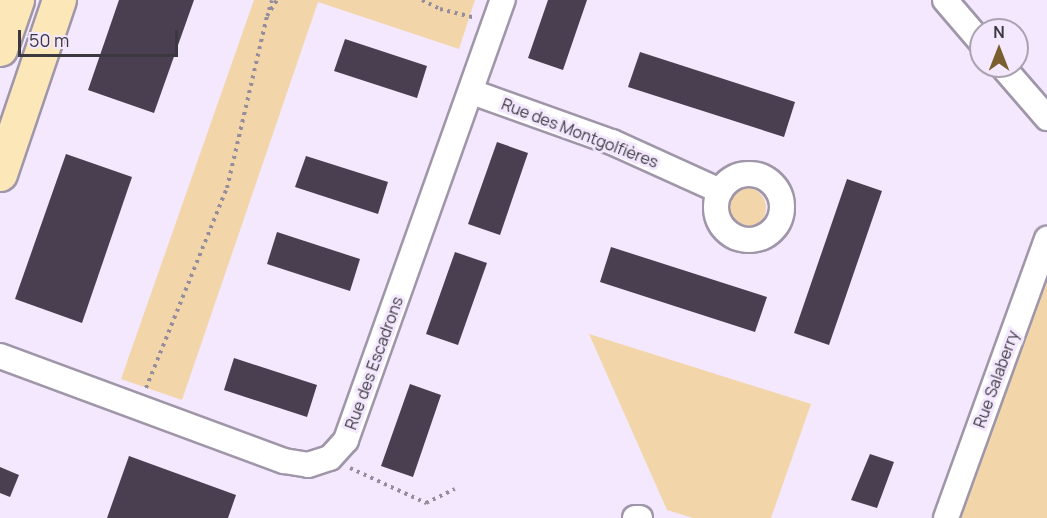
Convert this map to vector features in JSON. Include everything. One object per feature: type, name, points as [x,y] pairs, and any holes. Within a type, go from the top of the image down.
[{"type":"street","points":[[0,49],[17,0]]},
{"type":"street","points":[[0,174],[59,0]]},
{"type":"street","name":"Rue des Escadrons","points":[[330,458],[346,440],[503,0]]},
{"type":"street","points":[[945,0],[969,28]]},
{"type":"street","points":[[1012,78],[1047,118]]},
{"type":"street","name":"Rue des Montgolfières","points":[[472,92],[612,142],[720,191]]},
{"type":"street","name":"Rue Salaberry","points":[[946,518],[1047,239]]},
{"type":"street","points":[[0,356],[284,461],[308,465],[330,458]]},
{"type":"street","points":[[635,518],[640,518]]},
{"type":"path","points":[[137,408],[227,188],[272,0]]},
{"type":"path","points":[[267,16],[277,0]]},
{"type":"path","points":[[423,0],[440,9],[495,24]]},
{"type":"path","points":[[330,458],[426,503],[455,489]]},
{"type":"shaded area","points":[[254,0],[475,0],[459,49],[318,2],[182,400],[121,379]]},
{"type":"shaded area","points":[[745,187],[760,193],[766,208],[760,223],[745,229],[730,223],[724,208],[730,193]]},
{"type":"shaded area","points":[[1047,273],[1047,518],[956,518]]},
{"type":"shaded area","points":[[589,334],[811,404],[771,518],[693,518],[667,510]]},
{"type":"building","points":[[119,0],[194,0],[154,113],[88,90]]},
{"type":"building","points":[[548,0],[587,0],[563,70],[528,58]]},
{"type":"building","points":[[345,39],[427,66],[417,98],[334,71]]},
{"type":"building","points":[[640,52],[795,102],[784,137],[628,87]]},
{"type":"building","points":[[497,142],[528,153],[500,235],[468,224]]},
{"type":"building","points":[[66,154],[132,177],[82,323],[15,299]]},
{"type":"building","points":[[306,156],[388,182],[378,214],[295,187]]},
{"type":"building","points":[[847,179],[882,191],[829,345],[794,333]]},
{"type":"building","points":[[277,232],[360,259],[350,291],[267,264]]},
{"type":"building","points":[[611,247],[767,297],[755,332],[600,282]]},
{"type":"building","points":[[455,252],[487,263],[458,345],[426,334]]},
{"type":"building","points":[[234,358],[317,385],[307,417],[224,390]]},
{"type":"building","points":[[410,384],[441,395],[413,477],[381,466]]},
{"type":"building","points":[[870,454],[894,462],[877,508],[851,500]]},
{"type":"building","points":[[129,456],[236,495],[228,518],[107,518]]},
{"type":"building","points":[[0,467],[19,475],[10,497],[0,493]]}]
